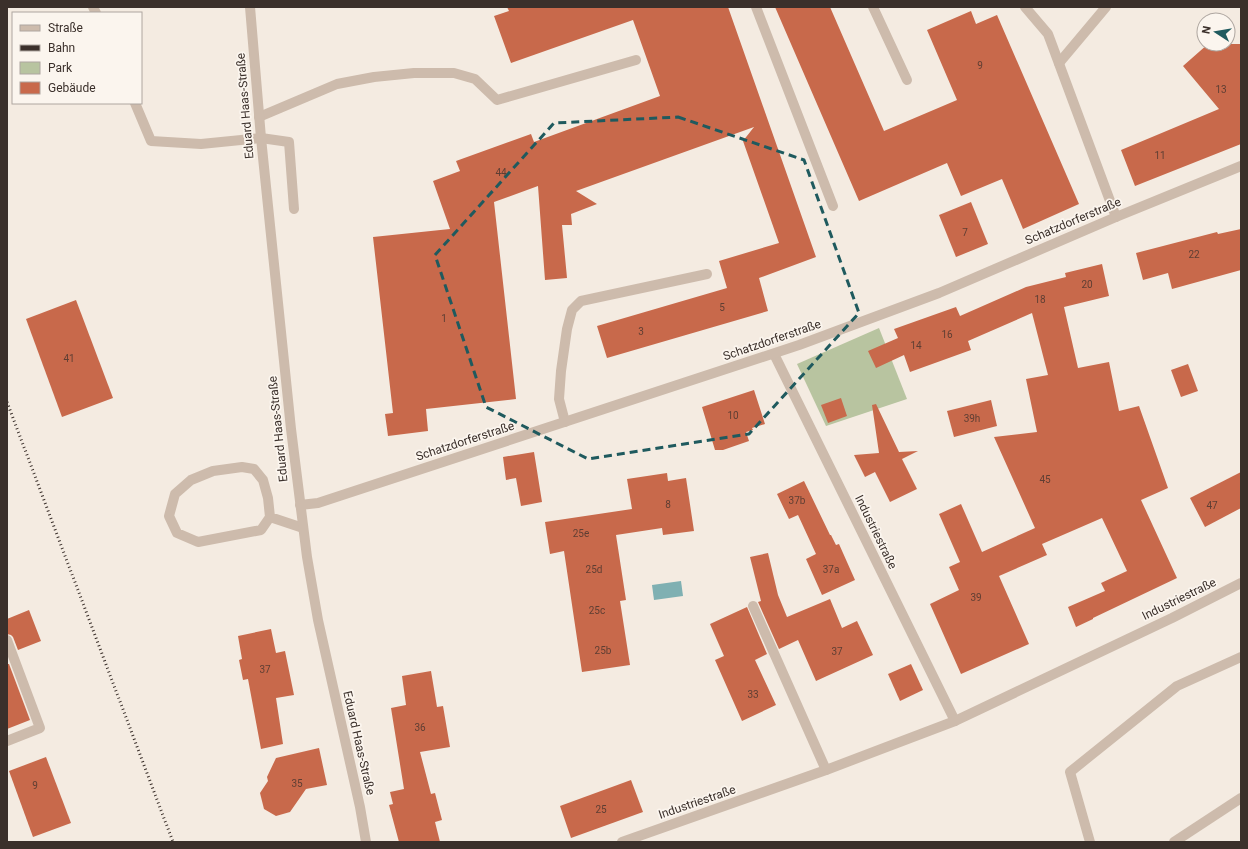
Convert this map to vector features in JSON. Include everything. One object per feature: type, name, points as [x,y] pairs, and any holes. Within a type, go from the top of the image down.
[{"type":"street","name":"Eduard Haas-Straße","points":[[250,7],[260,138],[290,421],[307,557],[318,620],[360,807],[366,842]]},
{"type":"street","points":[[756,7],[833,206]]},
{"type":"street","points":[[873,7],[872,8],[907,80]]},
{"type":"street","points":[[1025,7],[1048,34],[1116,217]]},
{"type":"street","points":[[1059,63],[1106,7]]},
{"type":"street","points":[[259,117],[337,84],[374,77],[414,73],[454,73],[475,79],[497,100],[636,60]]},
{"type":"street","points":[[135,104],[151,141],[201,144],[260,138],[288,142],[294,209]]},
{"type":"street","name":"Schatzdorferstraße","points":[[300,505],[318,503],[774,354],[939,293],[1116,217],[1241,166]]},
{"type":"street","points":[[565,422],[559,398],[567,329],[572,310],[582,301],[707,274]]},
{"type":"street","name":"Industriestraße","points":[[774,354],[955,721]]},
{"type":"street","points":[[242,468],[254,469],[263,480],[268,498],[270,517],[261,530],[198,542],[177,533],[169,516],[174,494],[191,480],[213,470],[242,468]]},
{"type":"street","points":[[270,517],[303,528]]},
{"type":"street","name":"Industriestraße","points":[[622,842],[826,770],[955,721],[1241,584]]},
{"type":"street","points":[[752,606],[826,770]]},
{"type":"street","points":[[7,640],[40,728],[7,741]]},
{"type":"street","points":[[1090,842],[1070,772],[1177,686],[1241,657]]},
{"type":"street","points":[[1174,842],[1241,798]]},
{"type":"highlighted area","points":[[678,117],[804,160],[859,313],[749,434],[588,459],[486,407],[435,255],[554,123]]},
{"type":"green space","points":[[879,328],[907,399],[826,426],[797,364]]},
{"type":"water","points":[[681,581],[683,596],[654,600],[652,585]]},
{"type":"building","points":[[507,7],[728,7],[816,257],[759,278],[768,311],[607,358],[597,326],[727,288],[719,261],[779,243],[743,141],[754,127],[576,191],[597,204],[571,214],[572,225],[562,225],[567,278],[545,280],[538,186],[494,202],[516,399],[426,409],[428,431],[388,436],[385,414],[393,413],[373,237],[450,229],[433,181],[460,171],[456,161],[531,134],[534,142],[660,96],[633,20],[511,63],[494,16],[509,11]]},
{"type":"building","points":[[775,7],[830,7],[884,131],[957,100],[927,30],[971,11],[976,24],[997,15],[1079,204],[1023,229],[1002,179],[961,196],[947,163],[859,201]]},
{"type":"building","points":[[1236,44],[1241,44],[1241,144],[1135,186],[1121,150],[1219,109],[1183,66],[1199,52],[1236,52]]},
{"type":"building","points":[[971,202],[988,244],[956,257],[939,215]]},
{"type":"building","points":[[1241,229],[1241,270],[1172,289],[1168,273],[1143,280],[1136,253],[1217,232],[1218,234]]},
{"type":"building","points":[[1102,264],[1109,296],[1064,307],[1078,368],[1109,362],[1119,411],[1139,406],[1168,488],[1141,500],[1177,578],[1076,627],[1068,607],[1105,591],[1101,583],[1127,571],[1102,518],[1042,544],[1047,555],[999,576],[1029,644],[961,674],[930,604],[959,590],[949,567],[960,562],[939,514],[961,504],[982,552],[1035,528],[994,437],[1037,432],[1026,379],[1048,375],[1032,313],[968,341],[971,350],[910,372],[904,355],[876,368],[868,351],[898,338],[894,329],[956,307],[960,316],[1026,287],[1066,277],[1065,273]]},
{"type":"building","points":[[76,300],[113,398],[62,417],[26,319]]},
{"type":"building","points":[[1188,364],[1198,391],[1181,397],[1171,370]]},
{"type":"building","points":[[754,390],[765,424],[752,428],[753,430],[746,432],[749,441],[723,450],[715,450],[702,407]]},
{"type":"building","points":[[841,398],[847,416],[828,423],[821,405]]},
{"type":"building","points":[[991,400],[997,426],[954,437],[947,411]]},
{"type":"building","points":[[876,404],[899,452],[918,451],[902,459],[917,489],[890,502],[875,472],[865,477],[854,455],[879,453],[872,405]]},
{"type":"building","points":[[534,452],[542,502],[521,506],[516,478],[506,480],[503,457]]},
{"type":"building","points":[[1241,472],[1241,508],[1205,527],[1190,498]]},
{"type":"building","points":[[667,473],[668,481],[686,478],[694,531],[663,535],[662,528],[616,535],[626,600],[620,601],[630,665],[582,672],[564,551],[550,554],[545,522],[632,509],[627,479]]},
{"type":"building","points":[[804,481],[830,535],[836,545],[839,544],[855,580],[822,595],[806,559],[816,554],[798,515],[789,519],[777,494]]},
{"type":"building","points":[[768,553],[778,595],[787,617],[830,599],[842,628],[857,621],[873,655],[816,681],[798,640],[779,649],[758,602],[761,601],[750,557]]},
{"type":"building","points":[[747,607],[767,654],[755,660],[776,705],[742,721],[715,660],[724,656],[710,624]]},
{"type":"building","points":[[29,610],[41,641],[18,650],[13,637],[7,634],[7,619]]},
{"type":"building","points":[[271,629],[276,653],[285,651],[294,695],[276,698],[283,744],[261,749],[248,679],[243,680],[239,660],[242,659],[238,636]]},
{"type":"building","points":[[7,664],[9,664],[30,720],[7,729]]},
{"type":"building","points":[[911,664],[923,690],[900,701],[888,674]]},
{"type":"building","points":[[431,671],[437,707],[443,706],[450,747],[420,752],[431,794],[435,793],[442,820],[435,822],[440,842],[399,842],[389,805],[393,804],[390,792],[404,789],[391,708],[406,705],[402,676]]},
{"type":"building","points":[[319,748],[327,785],[306,789],[290,812],[276,816],[264,809],[260,793],[268,781],[267,777],[276,758]]},
{"type":"building","points":[[46,757],[71,823],[33,837],[9,771]]},
{"type":"building","points":[[631,780],[643,812],[571,838],[560,806]]},
{"type":"railway","points":[[7,402],[173,842]]}]
